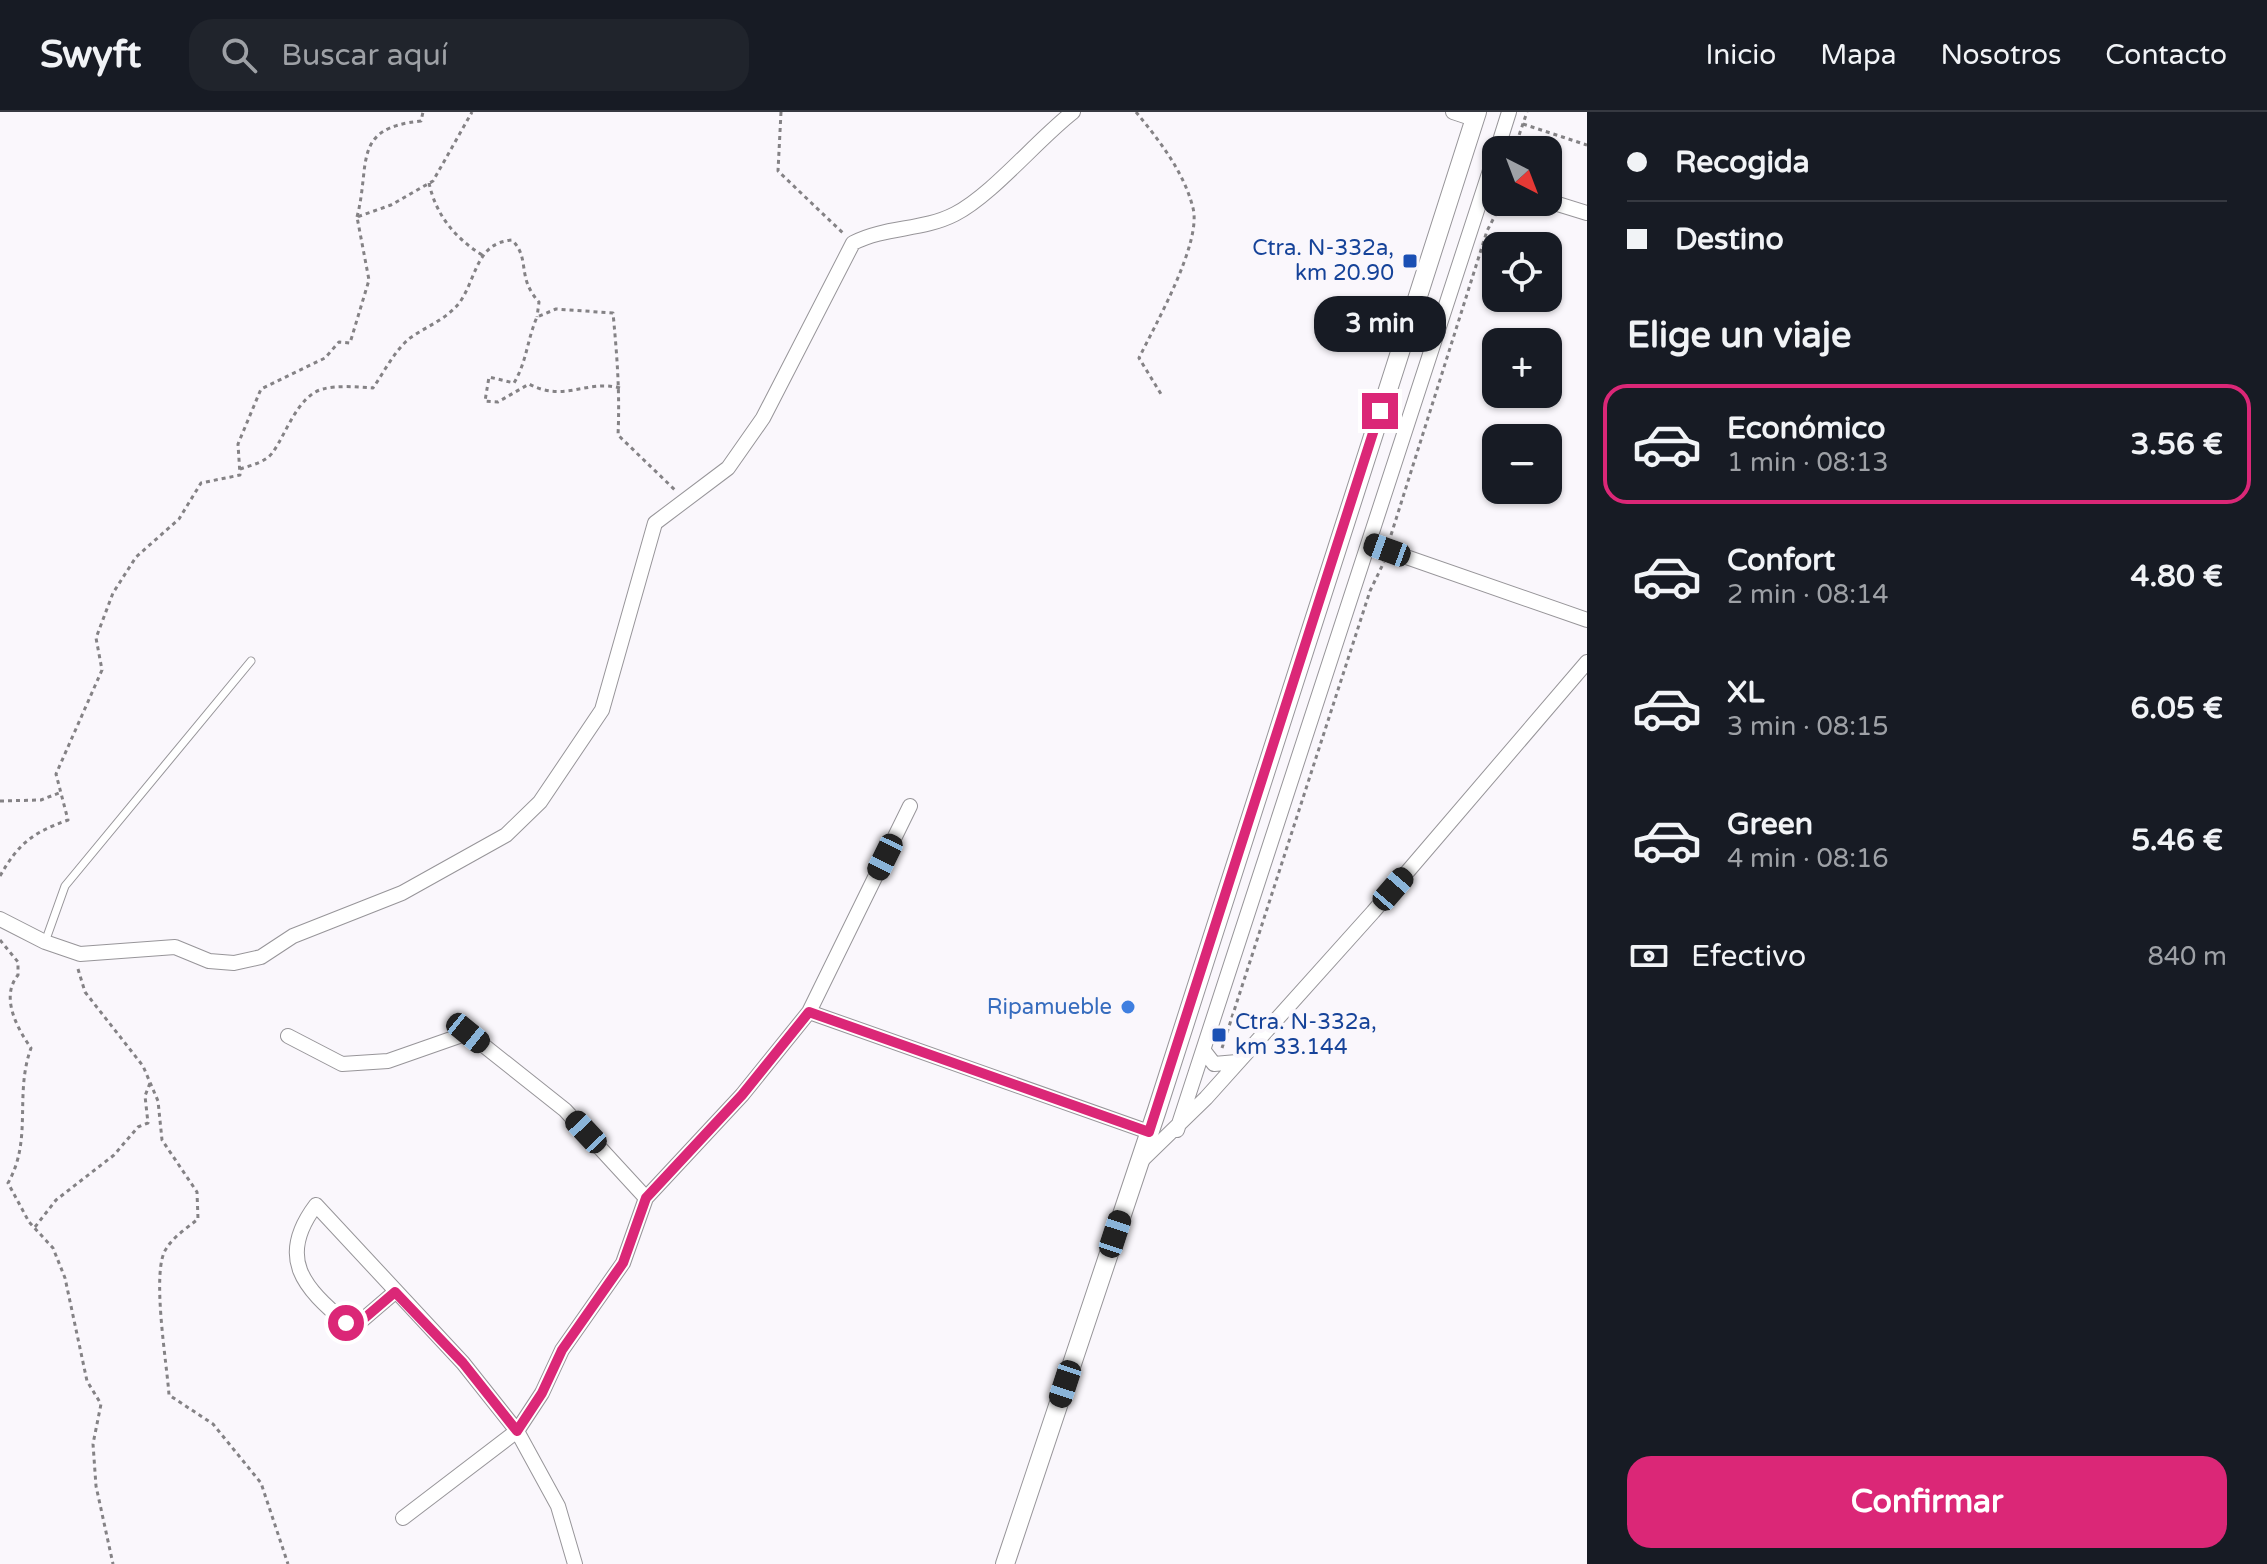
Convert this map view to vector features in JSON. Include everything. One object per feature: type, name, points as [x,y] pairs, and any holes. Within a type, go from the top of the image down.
[{"type":"main road","points":[[1005,1564],[1149,1132],[1476,116]]},
{"type":"street","points":[[0,919],[45,942],[80,954],[175,947],[209,961],[234,963],[261,957],[293,936],[402,893],[506,835],[540,802],[602,710],[655,523],[728,468],[763,418],[853,243],[874,232],[924,226],[957,213],[1073,112]]},
{"type":"street","points":[[1453,112],[1476,116]]},
{"type":"street","points":[[1501,136],[1509,112]]},
{"type":"street","points":[[1562,205],[1587,213]]},
{"type":"street","points":[[1177,1130],[1482,209]]},
{"type":"street","points":[[1369,544],[1587,620]]},
{"type":"street","points":[[1138,1163],[1177,1130],[1476,794],[1587,662]]},
{"type":"street","points":[[403,1518],[517,1431],[542,1393],[562,1350],[623,1263],[646,1198],[742,1095],[809,1012],[910,806]]},
{"type":"street","points":[[809,1012],[1149,1132]]},
{"type":"street","points":[[288,1036],[342,1064],[388,1061],[468,1033],[565,1110],[646,1198]]},
{"type":"street","points":[[1204,1051],[1217,1064],[1237,1062]]},
{"type":"street","points":[[395,1292],[360,1322],[346,1323],[302,1282],[297,1250],[303,1222],[316,1205],[463,1363],[517,1431],[558,1506],[575,1564]]},
{"type":"lane","points":[[45,942],[65,886],[251,661]]},
{"type":"path","points":[[0,876],[14,852],[37,831],[68,820],[56,774],[102,670],[96,638],[113,593],[136,557],[179,519],[201,483],[240,475],[238,444],[261,389],[325,358],[339,342],[350,343],[369,280],[357,217],[367,151],[383,128],[421,121],[423,112]]},
{"type":"path","points":[[357,217],[391,205],[429,183],[472,112]]},
{"type":"path","points":[[781,112],[778,171],[853,243]]},
{"type":"path","points":[[1136,112],[1165,147],[1194,210],[1185,262],[1139,358],[1161,394]]},
{"type":"path","points":[[1519,136],[1527,112]]},
{"type":"path","points":[[1523,124],[1587,145]]},
{"type":"path","points":[[429,183],[434,206],[446,222],[482,255]]},
{"type":"path","points":[[1217,1064],[1370,591],[1387,550],[1487,231],[1495,216]]},
{"type":"path","points":[[239,469],[255,465],[274,451],[279,436],[304,402],[321,389],[373,388],[409,339],[436,324],[459,302],[482,255],[500,241],[512,240],[518,246],[523,256],[525,285],[539,302],[528,339],[527,362],[514,383],[489,377],[485,401],[498,402],[529,384],[559,395],[607,385],[620,388]]},
{"type":"path","points":[[537,317],[556,309],[613,313],[620,366],[618,435],[664,477],[683,500]]},
{"type":"path","points":[[0,801],[41,800],[60,793]]},
{"type":"path","points":[[0,940],[18,962],[18,975],[11,982],[8,998],[13,1017],[31,1048],[22,1089],[23,1148],[8,1183],[35,1227],[53,1248],[65,1278],[87,1381],[101,1404],[93,1444],[96,1486],[113,1564]]},
{"type":"path","points":[[80,954],[78,967],[85,992],[143,1066],[158,1101],[162,1140],[197,1192],[198,1219],[164,1250],[159,1274],[158,1302],[163,1320],[169,1395],[213,1424],[261,1483],[288,1564]]},
{"type":"path","points":[[35,1227],[56,1200],[114,1155],[138,1127],[148,1123],[145,1096],[150,1083]]},
{"type":"place","name":"Ctra. N-332a, km 20.90","points":[[1410,261]]},
{"type":"place","name":"Ripamueble","points":[[1128,1007]]},
{"type":"place","name":"Ctra. N-332a, km 33.144","points":[[1219,1035]]},
{"type":"route","points":[[346,1323],[360,1322],[395,1292],[463,1363],[517,1431],[542,1393],[562,1350],[623,1263],[646,1198],[742,1095],[809,1012],[1149,1132],[1380,411]]}]
